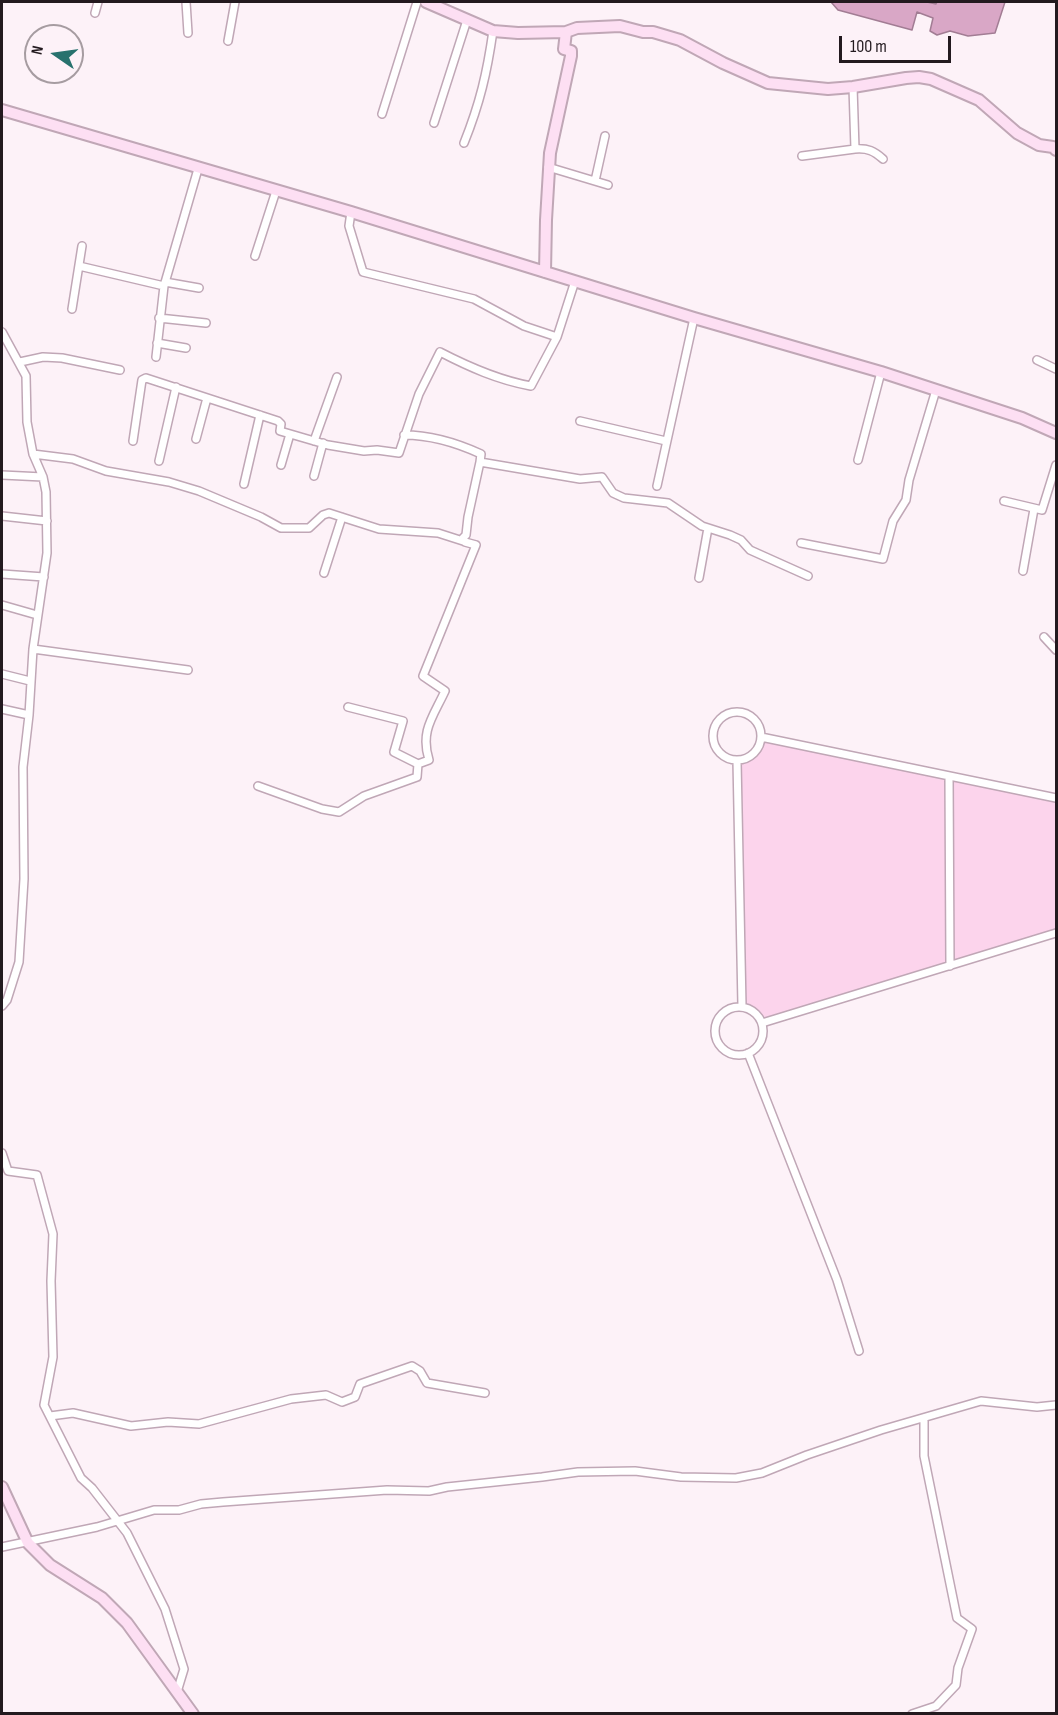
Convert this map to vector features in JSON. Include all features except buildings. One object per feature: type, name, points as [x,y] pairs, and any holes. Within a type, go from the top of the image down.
[{"type":"street","points":[[95,13],[98,2]]},
{"type":"street","points":[[186,2],[188,33]]},
{"type":"street","points":[[228,41],[235,2]]},
{"type":"street","points":[[382,114],[417,2]]},
{"type":"street","points":[[426,2],[493,31],[566,32],[577,27],[620,26],[680,40],[723,63],[768,82],[828,89],[906,78],[931,79],[979,100],[1017,133],[1039,146],[1053,147],[1056,150]]},
{"type":"street","points":[[434,123],[467,20]]},
{"type":"street","points":[[464,143],[483,88],[493,31]]},
{"type":"street","points":[[546,272],[548,167],[560,99],[571,56],[571,51],[564,49],[566,32]]},
{"type":"street","points":[[853,87],[855,149]]},
{"type":"street","points":[[2,110],[276,190],[329,208],[351,212],[694,318],[881,372],[1022,417],[1056,433]]},
{"type":"street","points":[[594,181],[605,136]]},
{"type":"street","points":[[802,156],[866,148],[874,151],[883,159]]},
{"type":"street","points":[[548,167],[608,185]]},
{"type":"street","points":[[156,357],[164,284],[198,169]]},
{"type":"street","points":[[255,256],[276,190]]},
{"type":"street","points":[[351,212],[349,226],[363,272],[474,300],[524,326],[557,338]]},
{"type":"street","points":[[72,309],[82,246]]},
{"type":"street","points":[[79,266],[164,284],[199,288]]},
{"type":"street","points":[[133,441],[143,378],[149,378],[280,422],[280,431],[290,434],[364,452],[377,450],[399,453],[419,394],[440,352],[469,367],[501,379],[531,386],[557,338],[576,281]]},
{"type":"street","points":[[159,318],[206,323]]},
{"type":"street","points":[[657,486],[694,318]]},
{"type":"street","points":[[2,332],[26,376],[27,422],[33,454],[43,477],[47,521],[47,553],[33,649],[23,767],[24,879],[19,962],[7,1000],[2,1006]]},
{"type":"street","points":[[157,343],[186,348]]},
{"type":"street","points":[[20,362],[43,357],[62,358],[120,370]]},
{"type":"street","points":[[1037,360],[1056,369]]},
{"type":"street","points":[[858,460],[881,372]]},
{"type":"street","points":[[314,441],[337,377]]},
{"type":"street","points":[[159,461],[176,387]]},
{"type":"street","points":[[801,543],[883,559],[893,520],[906,500],[909,480],[936,390]]},
{"type":"street","points":[[196,439],[207,398]]},
{"type":"street","points":[[244,484],[260,415]]},
{"type":"street","points":[[579,421],[666,441]]},
{"type":"street","points":[[281,465],[290,434]]},
{"type":"street","points":[[405,435],[422,435],[461,445],[481,454],[463,541]]},
{"type":"street","points":[[314,476],[323,443]]},
{"type":"street","points":[[33,454],[74,459],[106,471],[169,482],[199,491],[261,517],[281,528],[309,528],[328,513],[379,529],[438,533],[476,545],[423,676],[445,692],[425,734],[425,748],[429,760],[418,764],[394,752],[403,721],[348,707]]},
{"type":"street","points":[[480,462],[580,479],[602,477],[613,493],[624,498],[668,503],[691,520],[741,540],[750,550],[808,576]]},
{"type":"street","points":[[1004,501],[1042,510],[1056,465]]},
{"type":"street","points":[[2,475],[43,477]]},
{"type":"street","points":[[1023,571],[1034,509]]},
{"type":"street","points":[[2,516],[47,521]]},
{"type":"street","points":[[324,573],[342,517]]},
{"type":"street","points":[[699,578],[708,528]]},
{"type":"street","points":[[2,574],[44,577]]},
{"type":"street","points":[[2,605],[37,615]]},
{"type":"street","points":[[1044,637],[1056,650]]},
{"type":"street","points":[[33,649],[188,670]]},
{"type":"street","points":[[2,674],[30,681]]},
{"type":"street","points":[[2,709],[29,715]]},
{"type":"street","points":[[738,712],[747,714],[755,720],[760,728],[761,737],[759,747],[754,754],[736,761],[727,759],[719,753],[712,736],[720,719],[738,712]]},
{"type":"street","points":[[761,737],[1056,798]]},
{"type":"street","points":[[736,761],[742,1006]]},
{"type":"street","points":[[258,786],[322,809],[339,812],[364,796],[417,777],[418,764]]},
{"type":"street","points":[[949,776],[950,966]]},
{"type":"street","points":[[762,1023],[1056,933]]},
{"type":"street","points":[[742,1006],[751,1009],[762,1023],[764,1032],[762,1041],[748,1053],[739,1055],[729,1053],[716,1039],[717,1020],[723,1012],[732,1007],[742,1006]]},
{"type":"street","points":[[748,1053],[837,1280],[859,1351]]},
{"type":"street","points":[[2,1153],[5,1172],[37,1175],[53,1234],[51,1281],[53,1357],[44,1405],[81,1478],[92,1488],[127,1533],[165,1610],[184,1669],[177,1692]]},
{"type":"street","points":[[50,1416],[73,1413],[131,1426],[168,1422],[199,1424],[291,1399],[326,1395],[342,1402],[355,1397],[360,1384],[412,1366],[420,1371],[428,1383],[485,1393]]},
{"type":"street","points":[[2,1547],[97,1527],[154,1510],[179,1510],[201,1504],[387,1490],[429,1491],[579,1472],[636,1471],[681,1477],[736,1478],[762,1473],[807,1455],[981,1401],[1036,1407],[1056,1405]]},
{"type":"street","points":[[912,1713],[936,1706],[956,1685],[958,1668],[972,1629],[957,1618],[924,1456],[924,1418]]},
{"type":"street","points":[[2,1487],[28,1543],[50,1565],[102,1598],[127,1623],[193,1713]]},
{"type":"shaded area","points":[[831,2],[927,2],[936,4],[937,2],[1005,2],[995,33],[968,36],[950,31],[937,35],[930,31],[933,18],[917,12],[912,30],[838,10]]},
{"type":"shaded area","points":[[761,737],[1056,798],[1056,933],[762,1023],[754,1012],[742,1006],[737,761],[753,754]]}]
